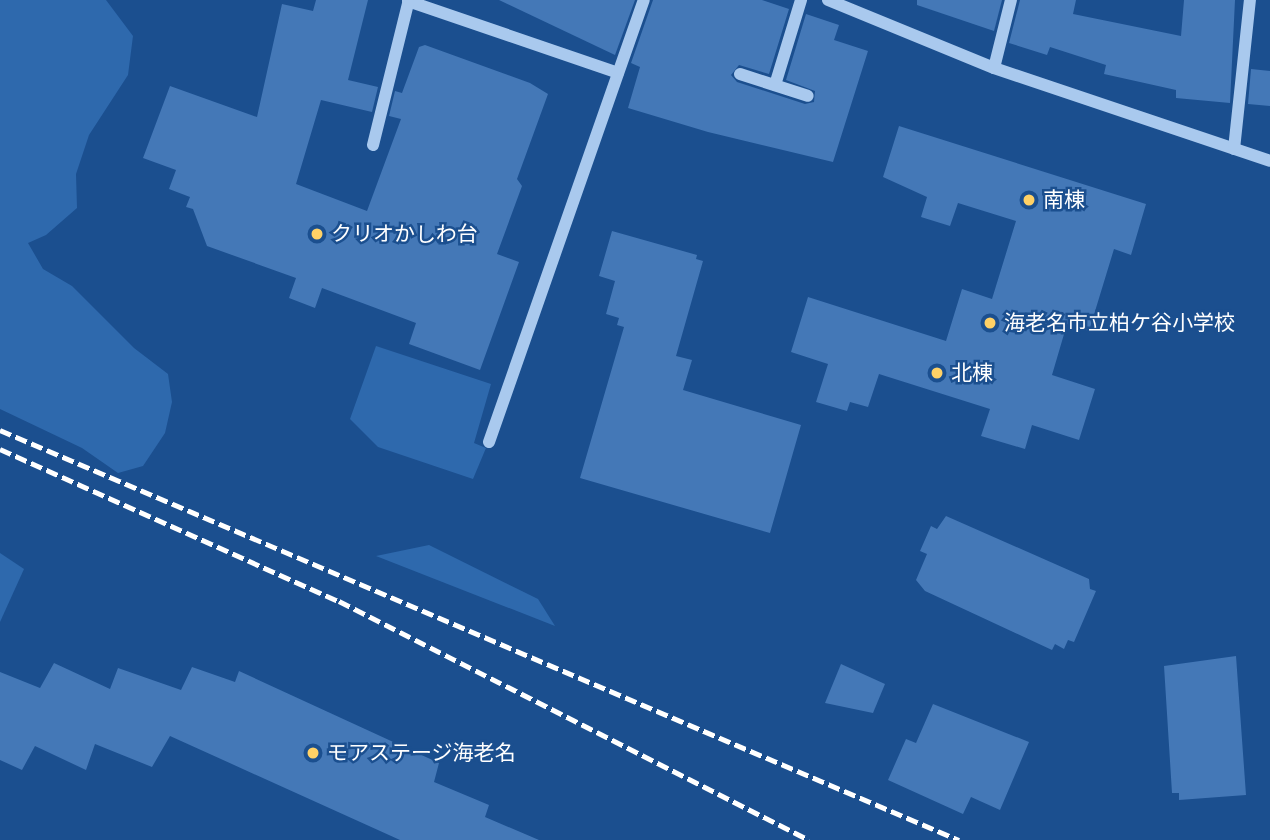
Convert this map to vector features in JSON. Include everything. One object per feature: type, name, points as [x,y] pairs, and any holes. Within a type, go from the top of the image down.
[{"type":"street","points":[[373,145],[409,0],[618,73]]},
{"type":"street","points":[[489,442],[644,0]]},
{"type":"street","points":[[775,85],[801,0]]},
{"type":"street","points":[[828,0],[994,68],[1270,161]]},
{"type":"street","points":[[994,68],[1011,0]]},
{"type":"street","points":[[1234,149],[1250,0]]},
{"type":"street","points":[[740,74],[808,96]]},
{"type":"shaded area","points":[[0,0],[106,0],[133,36],[128,75],[89,135],[76,174],[77,208],[46,235],[28,243],[43,269],[72,286],[134,348],[168,374],[172,402],[165,433],[143,466],[118,473],[82,448],[0,409]]},
{"type":"shaded area","points":[[376,346],[491,384],[474,443],[486,448],[473,479],[378,447],[350,419]]},
{"type":"shaded area","points":[[429,545],[538,599],[555,626],[376,556]]},
{"type":"shaded area","points":[[0,553],[24,569],[0,622]]},
{"type":"building","points":[[316,0],[368,0],[348,80],[378,87],[372,112],[321,100],[296,184],[367,211],[401,119],[389,116],[395,91],[402,93],[419,47],[425,45],[530,83],[548,94],[517,179],[522,186],[497,254],[519,262],[480,370],[409,344],[416,323],[322,288],[315,308],[289,298],[296,278],[207,246],[193,209],[186,207],[190,197],[169,189],[176,170],[143,158],[170,86],[257,117],[282,4],[313,11]]},
{"type":"building","points":[[499,0],[635,0],[615,55]]},
{"type":"building","points":[[653,0],[762,0],[789,9],[769,74],[739,65],[731,75],[737,82],[805,104],[814,102],[815,91],[786,80],[806,14],[839,25],[834,40],[868,51],[833,162],[708,132],[628,108],[640,67],[631,63]]},
{"type":"building","points":[[917,0],[1002,0],[994,31],[917,5]]},
{"type":"building","points":[[1020,0],[1076,0],[1073,14],[1181,36],[1184,0],[1235,0],[1230,103],[1176,98],[1176,90],[1104,74],[1106,65],[1050,47],[1047,55],[1009,43]]},
{"type":"building","points":[[1251,69],[1270,71],[1270,106],[1248,104]]},
{"type":"building","points":[[899,126],[1146,204],[1131,255],[1114,249],[1089,331],[1067,324],[1052,375],[1095,389],[1079,440],[1032,425],[1025,449],[981,436],[990,409],[879,374],[868,407],[850,402],[847,411],[816,402],[828,364],[791,352],[808,297],[946,341],[962,289],[992,299],[1016,221],[958,203],[950,226],[921,217],[927,197],[883,177]]},
{"type":"building","points":[[612,231],[697,255],[696,259],[703,261],[676,356],[692,360],[683,390],[801,425],[770,533],[580,478],[624,327],[617,325],[619,318],[606,314],[615,281],[599,276]]},
{"type":"building","points":[[946,516],[1089,579],[1090,589],[1096,591],[1074,642],[1068,640],[1064,649],[1055,644],[1052,650],[925,591],[916,580],[927,554],[920,551],[931,526],[937,529]]},
{"type":"building","points":[[1236,656],[1246,795],[1179,800],[1179,793],[1172,793],[1164,666]]},
{"type":"building","name":"モアステージ海老名","points":[[54,663],[110,689],[118,668],[181,690],[192,667],[235,682],[239,671],[439,763],[434,782],[489,805],[485,817],[539,840],[400,840],[170,736],[152,767],[95,744],[86,770],[35,746],[22,770],[0,760],[0,672],[40,688]]},
{"type":"building","points":[[841,664],[885,684],[873,713],[825,703]]},
{"type":"building","points":[[933,704],[1029,742],[1000,810],[971,797],[963,814],[888,780],[906,739],[916,743]]},
{"type":"railway","points":[[0,430],[959,840]]},
{"type":"railway","points":[[0,449],[339,601],[809,840]]},
{"type":"place","name":"南棟","points":[[1029,200]]},
{"type":"place","name":"クリオかしわ台","points":[[317,234]]},
{"type":"place","name":"海老名市立柏ケ谷小学校","points":[[990,323]]},
{"type":"place","name":"北棟","points":[[937,373]]},
{"type":"place","name":"モアステージ海老名","points":[[313,753]]}]
